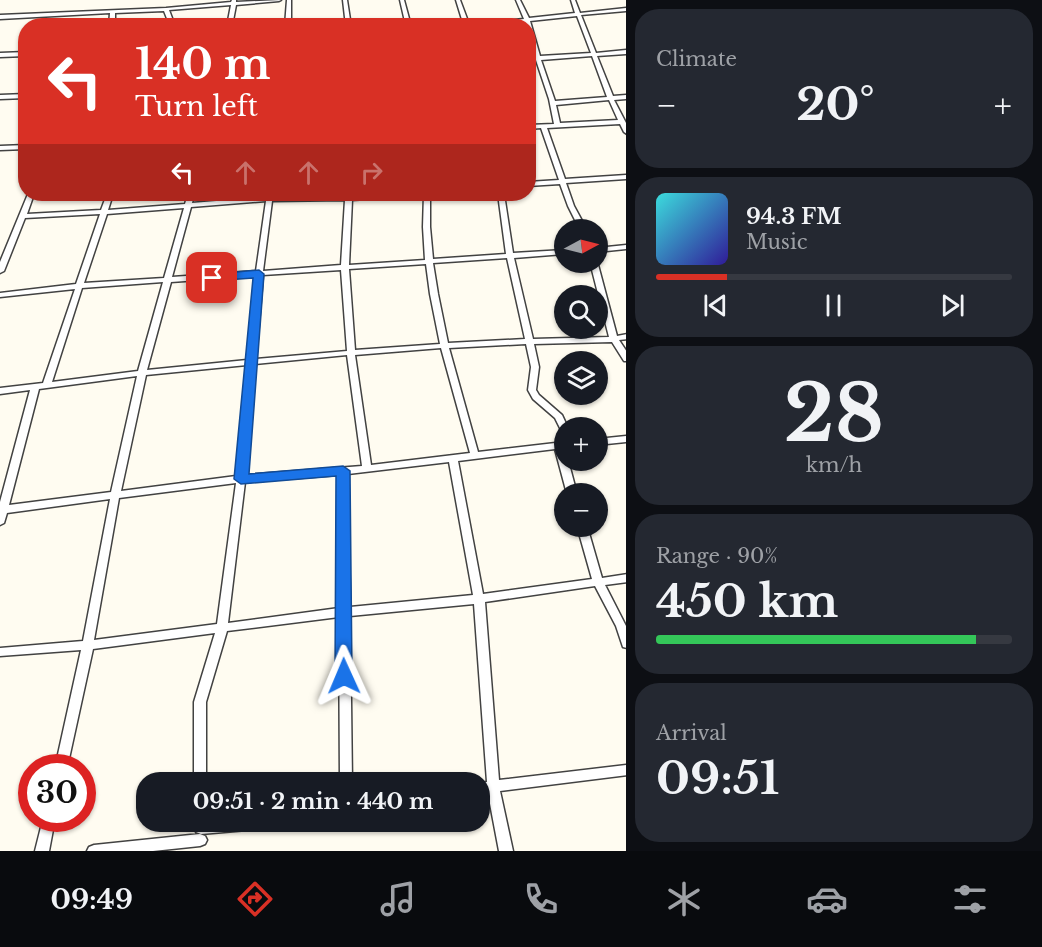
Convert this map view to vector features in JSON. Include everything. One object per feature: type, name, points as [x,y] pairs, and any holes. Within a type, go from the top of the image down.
[{"type":"street","points":[[131,0],[131,11]]},
{"type":"street","points":[[0,17],[166,9],[279,0]]},
{"type":"street","points":[[288,18],[289,0]]},
{"type":"street","points":[[345,0],[348,18]]},
{"type":"street","points":[[402,0],[407,18]]},
{"type":"street","points":[[458,0],[465,18]]},
{"type":"street","points":[[518,0],[527,18]]},
{"type":"street","points":[[573,0],[610,97],[626,130]]},
{"type":"street","points":[[230,18],[233,2]]},
{"type":"street","points":[[166,9],[170,18]]},
{"type":"street","points":[[536,18],[626,9]]},
{"type":"street","points":[[112,12],[112,18]]},
{"type":"street","points":[[536,50],[554,103],[557,125]]},
{"type":"street","points":[[538,58],[626,52]]},
{"type":"street","points":[[0,55],[18,54]]},
{"type":"street","points":[[0,97],[18,96]]},
{"type":"street","points":[[554,103],[626,96]]},
{"type":"street","points":[[536,126],[621,122]]},
{"type":"street","points":[[543,126],[571,206],[578,219]]},
{"type":"street","points":[[0,148],[18,147]]},
{"type":"street","points":[[536,184],[626,177]]},
{"type":"street","points":[[0,272],[28,201]]},
{"type":"street","points":[[46,386],[108,201]]},
{"type":"street","points":[[64,754],[88,645],[115,496],[142,373],[189,201]]},
{"type":"street","points":[[23,216],[188,206],[229,201]]},
{"type":"street","points":[[200,772],[200,702],[222,629],[241,479],[259,274],[269,201]]},
{"type":"street","points":[[349,201],[345,267],[351,353],[367,467]]},
{"type":"street","points":[[427,201],[430,262],[444,345],[475,456]]},
{"type":"street","points":[[502,201],[510,257],[535,367],[532,390],[536,398],[558,417]]},
{"type":"street","points":[[608,249],[626,247]]},
{"type":"street","points":[[0,295],[80,286],[166,282],[554,253]]},
{"type":"street","points":[[597,273],[614,339],[626,357]]},
{"type":"street","points":[[0,391],[142,373],[351,353],[444,345],[530,340],[614,339],[626,336]]},
{"type":"street","points":[[0,521],[35,387]]},
{"type":"street","points":[[608,441],[626,439]]},
{"type":"street","points":[[2,509],[241,479],[343,471],[554,446]]},
{"type":"street","points":[[453,458],[479,599],[486,772]]},
{"type":"street","points":[[343,471],[346,772]]},
{"type":"street","points":[[585,537],[597,580],[621,626],[626,641]]},
{"type":"street","points":[[0,652],[88,645],[343,612],[479,599],[597,580],[626,578]]},
{"type":"street","points":[[490,786],[626,770]]},
{"type":"street","points":[[490,796],[506,851]]},
{"type":"street","points":[[42,851],[46,832]]},
{"type":"street","points":[[94,851],[216,832]]},
{"type":"route","points":[[212,278],[259,274],[241,479],[343,471],[344,676]]}]
